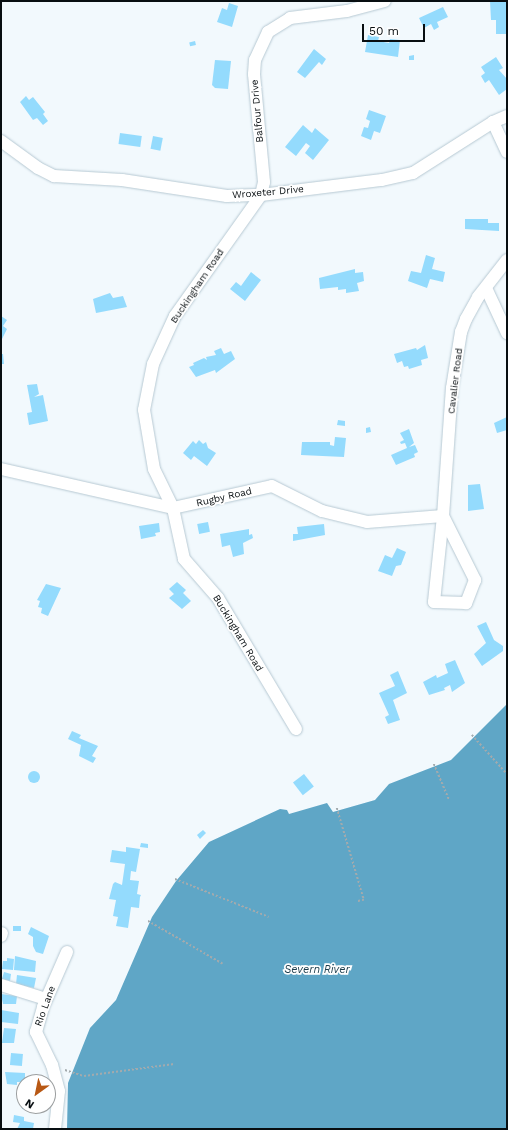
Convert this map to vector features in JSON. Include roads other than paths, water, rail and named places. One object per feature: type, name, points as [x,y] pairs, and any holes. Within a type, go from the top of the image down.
[{"type":"street","name":"Balfour Drive","points":[[261,195],[264,182],[254,74],[255,60],[268,32],[290,18],[347,11],[385,1]]},
{"type":"street","name":"Wroxeter Drive","points":[[1,141],[38,168],[54,176],[122,180],[227,196],[261,195],[382,180],[414,173],[493,122],[507,116]]},
{"type":"street","points":[[493,122],[507,152]]},
{"type":"street","name":"Buckingham Road","points":[[261,195],[175,316],[157,353],[149,376],[144,410],[154,469],[173,508],[184,559],[218,598],[296,729]]},
{"type":"street","name":"Cavalier Road","points":[[445,523],[475,580],[466,603],[434,602],[445,523],[452,388],[461,332],[486,288],[507,260]]},
{"type":"street","points":[[486,288],[507,333]]},
{"type":"street","name":"Rugby Road","points":[[1,469],[173,508],[272,486],[322,511],[367,522],[445,523]]},
{"type":"street","name":"Rio Lane","points":[[55,1129],[60,1091],[52,1065],[36,1032],[46,999],[66,952]]},
{"type":"street","points":[[1,985],[46,999]]},
{"type":"water","name":"Severn River","points":[[507,704],[507,1129],[67,1129],[68,1083],[90,1028],[116,1000],[152,917],[176,881],[209,842],[280,809],[287,810],[289,814],[327,803],[333,812],[375,800],[389,784],[451,760]]}]
